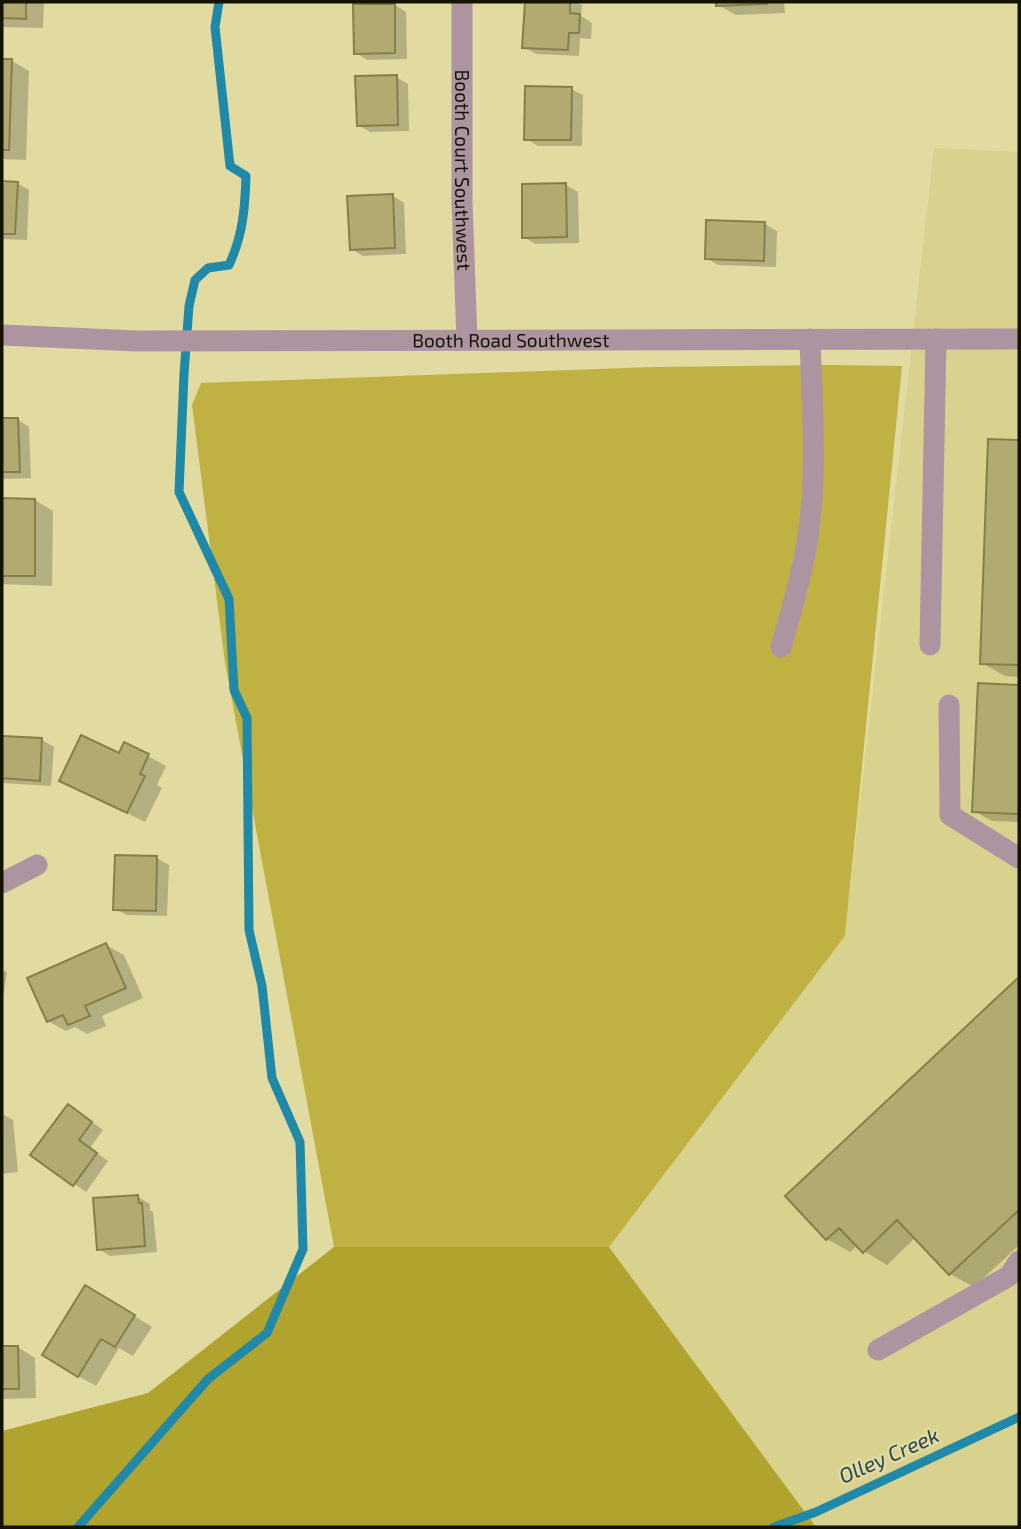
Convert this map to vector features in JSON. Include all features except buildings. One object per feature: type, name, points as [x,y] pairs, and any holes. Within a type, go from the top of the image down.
[{"type":"street","name":"Booth Court Southwest","points":[[462,2],[462,201],[467,340]]},
{"type":"street","name":"Booth Road Southwest","points":[[2,335],[137,341],[1019,339]]},
{"type":"street","points":[[781,647],[800,579],[811,508],[813,421],[810,338]]},
{"type":"street","points":[[930,645],[936,339]]},
{"type":"street","points":[[949,705],[950,815],[1019,858]]},
{"type":"street","points":[[2,883],[37,865]]},
{"type":"street","points":[[878,1350],[1009,1276],[1019,1261]]},
{"type":"shaded area","points":[[934,148],[1019,152],[1019,1527],[816,1527],[609,1247],[845,936]]},
{"type":"shaded area","points":[[902,366],[845,936],[609,1247],[334,1247],[225,663],[192,405],[201,383],[654,367]]},
{"type":"shaded area","points":[[334,1247],[609,1247],[816,1527],[2,1527],[2,1431],[148,1393]]},
{"type":"waterway","points":[[78,1527],[208,1379],[267,1333],[303,1249],[300,1142],[272,1078],[262,986],[249,930],[247,718],[234,690],[229,599],[179,492],[189,306],[195,280],[208,268],[229,265],[240,232],[245,199],[246,176],[230,166],[215,27],[219,2]]},
{"type":"waterway","name":"Olley Creek","points":[[774,1527],[816,1512],[1019,1417]]}]
